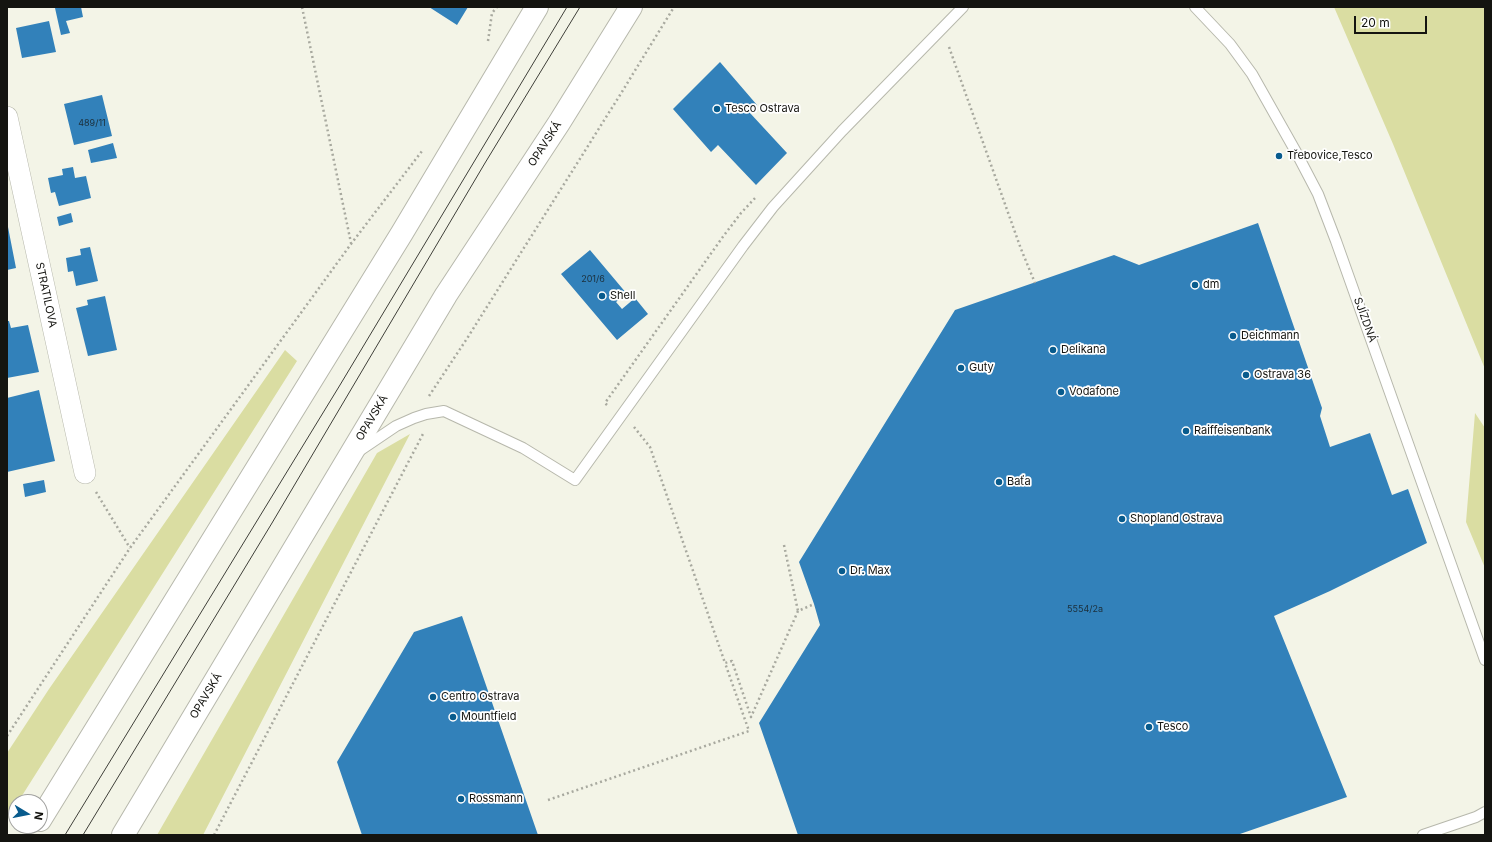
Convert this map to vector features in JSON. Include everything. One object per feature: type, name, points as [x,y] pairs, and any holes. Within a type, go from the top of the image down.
[{"type":"main road","points":[[48,807],[402,233],[538,7]]},
{"type":"main road","name":"OPAVSKÁ","points":[[123,835],[446,295],[559,123],[631,7]]},
{"type":"street","name":"STRATILOVA","points":[[7,117],[85,473]]},
{"type":"lane","points":[[348,458],[396,426],[426,414],[444,411],[523,448],[575,480],[743,246],[774,207],[842,131],[963,7]]},
{"type":"lane","name":"SJÍZDNÁ","points":[[1195,7],[1230,44],[1252,74],[1318,194],[1485,660]]},
{"type":"lane","points":[[1423,835],[1476,817],[1485,812]]},
{"type":"path","points":[[302,7],[351,244]]},
{"type":"path","points":[[942,28],[1021,249],[1035,282]]},
{"type":"path","points":[[7,736],[130,548],[351,244],[423,149]]},
{"type":"path","points":[[548,800],[749,731],[650,447],[633,425]]},
{"type":"path","points":[[85,473],[130,548]]},
{"type":"path","points":[[725,662],[732,660],[751,717],[798,611],[784,545]]},
{"type":"path","points":[[798,611],[814,604]]},
{"type":"green space","points":[[1334,7],[1485,7],[1485,369],[1393,144]]},
{"type":"green space","points":[[285,350],[297,361],[23,794],[8,794],[7,820],[7,753],[49,689]]},
{"type":"green space","points":[[1475,413],[1485,428],[1485,568],[1466,522]]},
{"type":"green space","points":[[410,434],[203,835],[157,835],[377,453]]},
{"type":"building","points":[[81,7],[83,17],[66,21],[70,33],[61,35],[55,8]]},
{"type":"building","points":[[429,7],[468,7],[457,25]]},
{"type":"building","points":[[49,21],[56,52],[22,58],[16,28]]},
{"type":"building","points":[[720,62],[757,105],[750,113],[787,153],[756,185],[718,145],[711,152],[673,109]]},
{"type":"building","points":[[102,95],[112,136],[74,145],[64,104]]},
{"type":"building","points":[[113,143],[117,158],[91,163],[88,150]]},
{"type":"building","points":[[73,167],[75,178],[86,176],[91,198],[59,206],[55,192],[51,193],[48,178],[63,175],[62,169]]},
{"type":"building","points":[[71,213],[73,222],[59,226],[57,217]]},
{"type":"building","name":"Shopland Ostrava","points":[[1258,223],[1322,408],[1320,416],[1330,447],[1370,433],[1392,495],[1408,489],[1427,543],[1330,591],[1274,616],[1347,797],[1237,835],[798,835],[759,723],[820,625],[799,562],[955,310],[1114,255],[1139,265]]},
{"type":"building","points":[[8,227],[16,268],[7,270],[7,228]]},
{"type":"building","points":[[90,247],[98,281],[76,286],[73,271],[68,272],[66,258],[81,255],[80,249]]},
{"type":"building","name":"Shell","points":[[590,250],[627,294],[616,302],[622,309],[635,298],[648,314],[617,340],[561,274]]},
{"type":"building","points":[[105,296],[117,350],[88,356],[76,308],[88,305],[87,300]]},
{"type":"building","points":[[7,321],[9,321],[11,328],[28,325],[39,372],[7,378]]},
{"type":"building","points":[[39,390],[55,461],[7,472],[7,398]]},
{"type":"building","points":[[44,480],[46,492],[25,497],[23,484]]},
{"type":"building","name":"Centro Ostrava","points":[[462,616],[538,835],[362,835],[337,762],[414,632]]},
{"type":"tram line","points":[[65,835],[340,385],[567,7]]},
{"type":"tram line","points":[[83,835],[272,523],[485,163],[580,7]]},
{"type":"place","name":"Tesco Ostrava","points":[[717,109]]},
{"type":"place","name":"Třebovice,Tesco","points":[[1279,156]]},
{"type":"place","name":"dm","points":[[1195,285]]},
{"type":"place","name":"Shell","points":[[602,296]]},
{"type":"place","name":"Deichmann","points":[[1233,336]]},
{"type":"place","name":"Delikana","points":[[1053,350]]},
{"type":"place","name":"Guty","points":[[961,368]]},
{"type":"place","name":"Ostrava 36","points":[[1246,375]]},
{"type":"place","name":"Vodafone","points":[[1061,392]]},
{"type":"place","name":"Raiffeisenbank","points":[[1186,431]]},
{"type":"place","name":"Baťa","points":[[999,482]]},
{"type":"place","name":"Shopland Ostrava","points":[[1122,519]]},
{"type":"place","name":"Dr. Max","points":[[842,571]]},
{"type":"place","name":"Centro Ostrava","points":[[433,697]]},
{"type":"place","name":"Mountfield","points":[[453,717]]},
{"type":"place","name":"Tesco","points":[[1149,727]]},
{"type":"place","name":"Rossmann","points":[[461,799]]}]
